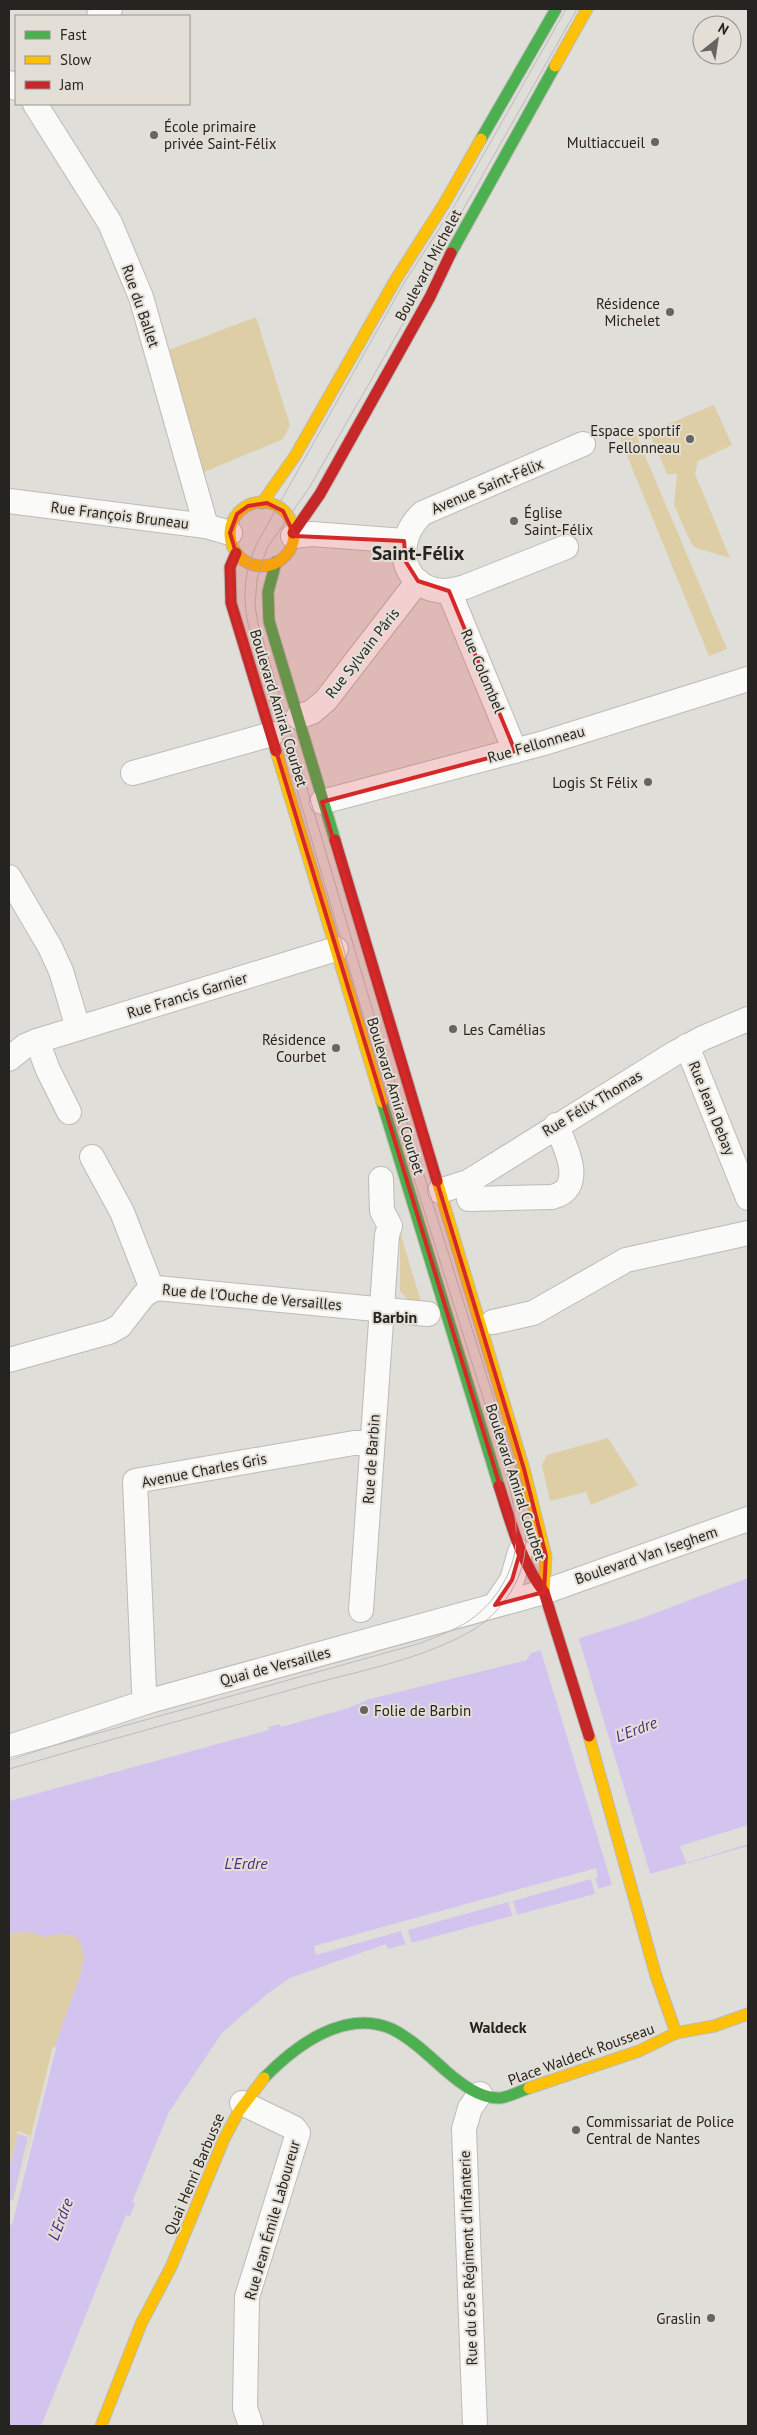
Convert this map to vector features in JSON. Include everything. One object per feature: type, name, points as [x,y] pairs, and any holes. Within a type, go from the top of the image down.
[{"type":"street","name":"Boulevard Michelet","points":[[262,503],[295,456],[396,279],[444,204],[556,9]]},
{"type":"street","name":"Boulevard Michelet","points":[[293,534],[320,494],[430,297],[456,242],[587,9]]},
{"type":"street","name":"Rue du Ballet","points":[[36,105],[110,222],[141,297],[206,526]]},
{"type":"street","name":"Avenue Saint-Félix","points":[[404,542],[411,526],[423,513],[583,444]]},
{"type":"street","name":"Rue François Bruneau","points":[[9,501],[206,526],[233,543]]},
{"type":"street","points":[[262,503],[272,504],[283,511],[290,520],[293,534],[287,553],[276,562],[256,566],[244,560],[233,543],[234,520],[242,509],[262,503]]},
{"type":"street","points":[[293,534],[404,542],[406,562],[418,580],[428,587],[449,591],[465,588],[566,547]]},
{"type":"street","name":"Boulevard Amiral Courbet","points":[[233,543],[230,567],[231,603],[520,1552],[532,1576],[544,1592]]},
{"type":"street","name":"Boulevard Amiral Courbet","points":[[276,562],[267,588],[266,599],[269,621],[526,1478],[546,1556],[544,1592]]},
{"type":"street","name":"Rue Sylvain Pâris","points":[[298,717],[312,712],[326,700],[418,580]]},
{"type":"street","name":"Rue Colombel","points":[[449,591],[515,751]]},
{"type":"street","name":"Rue Fellonneau","points":[[322,802],[515,751],[748,679]]},
{"type":"street","points":[[133,773],[272,734]]},
{"type":"street","points":[[9,877],[50,947],[61,971],[78,1028]]},
{"type":"street","name":"Rue Francis Garnier","points":[[9,1059],[25,1046],[37,1041],[336,949]]},
{"type":"street","name":"Rue Félix Thomas","points":[[440,1191],[468,1182],[556,1124],[687,1046],[748,1019]]},
{"type":"street","points":[[37,1041],[48,1070],[69,1112]]},
{"type":"street","name":"Rue Jean Debay","points":[[687,1046],[748,1198]]},
{"type":"street","points":[[469,1199],[552,1197],[562,1195],[571,1185],[571,1169],[556,1124]]},
{"type":"street","points":[[92,1157],[122,1212],[152,1289]]},
{"type":"street","name":"Rue de Barbin","points":[[361,1610],[387,1235],[395,1223],[382,1211],[381,1179]]},
{"type":"street","points":[[494,1322],[533,1313],[626,1260],[748,1233]]},
{"type":"street","name":"Rue de l'Ouche de Versailles","points":[[9,1360],[109,1332],[126,1320],[144,1295],[152,1289],[160,1288],[428,1314]]},
{"type":"street","name":"Avenue Charles Gris","points":[[146,1702],[135,1481],[354,1444],[372,1444]]},
{"type":"street","name":"Boulevard Van Iseghem","points":[[544,1592],[748,1519]]},
{"type":"street","points":[[495,1605],[512,1580],[520,1552]]},
{"type":"street","name":"Quai de Versailles","points":[[9,1747],[146,1702],[544,1592]]},
{"type":"street","name":"Place Waldeck Rousseau","points":[[544,1592],[637,1904],[656,1976],[676,2033]]},
{"type":"street","name":"Place Waldeck Rousseau","points":[[397,2032],[461,2083],[480,2094],[500,2098],[510,2097],[639,2051],[676,2033],[714,2026],[748,2014]]},
{"type":"street","name":"Quai Henri Barbusse","points":[[101,2426],[146,2315],[169,2271],[231,2122],[242,2103],[266,2073],[281,2059],[326,2032],[364,2023],[381,2025],[397,2032]]},
{"type":"street","name":"Rue du 65e Régiment d'Infanterie","points":[[474,2426],[464,2129],[470,2108],[480,2094]]},
{"type":"street","name":"Rue Jean Émile Laboureur","points":[[242,2103],[294,2128],[298,2133],[246,2297],[245,2408],[251,2426]]},
{"type":"highlighted area","points":[[267,503],[283,511],[295,536],[404,541],[406,562],[418,581],[449,591],[515,751],[322,802],[524,1469],[546,1556],[544,1592],[495,1605],[512,1580],[520,1552],[231,603],[230,567],[236,553],[230,533],[237,514],[248,506]]},
{"type":"shaded area","points":[[256,317],[290,425],[283,439],[202,473],[169,350]]},
{"type":"shaded area","points":[[714,405],[732,445],[698,461],[695,474],[730,558],[696,548],[691,543],[674,505],[677,474],[667,474],[649,432]]},
{"type":"shaded area","points":[[634,430],[727,649],[709,656],[619,436]]},
{"type":"shaded area","points":[[400,1232],[421,1302],[408,1300],[400,1291]]},
{"type":"shaded area","points":[[608,1438],[638,1485],[591,1505],[586,1492],[550,1501],[542,1465],[547,1455]]},
{"type":"shaded area","points":[[29,1932],[46,1937],[58,1934],[73,1935],[80,1941],[84,1956],[81,1973],[58,2037],[12,2225],[9,2224],[11,2205],[9,2205],[9,2200],[12,2201],[18,2134],[9,2170],[9,1933]]},
{"type":"water","name":"L'Erdre","points":[[748,1578],[748,1846],[594,1890],[595,1894],[388,1949],[386,1944],[290,1978],[267,1994],[222,2033],[169,2112],[132,2202],[135,2203],[130,2216],[126,2215],[41,2426],[9,2426],[9,2224],[12,2225],[58,2037],[81,1973],[84,1956],[80,1942],[73,1935],[58,1934],[46,1937],[29,1932],[9,1933],[9,1801],[269,1730],[268,1727],[279,1724],[281,1727],[349,1708],[366,1700],[527,1660],[531,1653],[637,1620]]},
{"type":"water","name":"L'Erdre","points":[[18,2134],[28,2137],[12,2202],[9,2200],[9,2170]]},
{"type":"pier","points":[[578,1636],[651,1876],[613,1888],[540,1648]]},
{"type":"pier","points":[[748,1825],[748,1844],[686,1863],[680,1846]]},
{"type":"pier","points":[[596,1868],[598,1877],[595,1878],[599,1891],[595,1894],[591,1879],[513,1901],[518,1917],[513,1918],[508,1902],[408,1930],[412,1945],[406,1946],[401,1931],[316,1955],[314,1946]]},
{"type":"pier","points":[[53,2046],[56,2048],[12,2225],[9,2224],[11,2206],[9,2205],[9,2200],[13,2201],[28,2137],[16,2133],[19,2131],[30,2136],[19,2184]]},
{"type":"tram line","points":[[9,1758],[421,1643],[459,1627],[488,1605],[502,1585],[512,1562],[515,1551],[516,1523],[507,1474],[370,1039],[248,623],[245,592],[247,573],[257,543],[404,283],[456,203],[566,9]]},
{"type":"tram line","points":[[9,1769],[392,1663],[434,1649],[473,1630],[489,1618],[510,1593],[523,1564],[526,1534],[525,1518],[517,1472],[380,1035],[258,623],[255,606],[257,579],[267,548],[309,488],[366,389],[421,292],[464,208],[577,9]]},
{"type":"traffic: fast","points":[[481,139],[556,9]]},
{"type":"traffic: fast","points":[[451,253],[555,66]]},
{"type":"traffic: fast","points":[[276,562],[268,592],[269,621],[335,840]]},
{"type":"traffic: fast","points":[[382,1102],[499,1486]]},
{"type":"traffic: fast","points":[[264,2078],[290,2054],[306,2043],[339,2027],[357,2023],[374,2024],[392,2029],[420,2048],[458,2080],[485,2096],[500,2098],[529,2088]]},
{"type":"traffic: slow","points":[[555,66],[587,9]]},
{"type":"traffic: slow","points":[[262,503],[295,456],[396,279],[444,204],[481,139]]},
{"type":"traffic: slow","points":[[262,502],[280,508],[288,516],[294,534],[288,552],[280,560],[262,566],[244,560],[236,552],[230,534],[236,516],[244,508],[262,502]]},
{"type":"traffic: slow","points":[[276,751],[382,1102]]},
{"type":"traffic: slow","points":[[437,1181],[524,1469],[546,1556],[544,1592]]},
{"type":"traffic: slow","points":[[589,1736],[656,1976],[676,2033]]},
{"type":"traffic: slow","points":[[529,2088],[639,2051],[676,2033],[714,2026],[748,2014]]},
{"type":"traffic: slow","points":[[101,2426],[141,2324],[171,2267],[224,2139],[239,2111],[264,2078]]},
{"type":"traffic: jam","points":[[293,533],[320,494],[430,297],[451,253]]},
{"type":"traffic: jam","points":[[236,553],[230,567],[231,603],[276,751]]},
{"type":"traffic: jam","points":[[335,840],[437,1181]]},
{"type":"traffic: jam","points":[[499,1486],[522,1554],[544,1592],[589,1736]]},
{"type":"place","name":"École primaire privée Saint-Félix","points":[[154,135]]},
{"type":"place","name":"Multiaccueil","points":[[655,142]]},
{"type":"place","name":"Résidence Michelet","points":[[670,312]]},
{"type":"place","name":"Espace sportif Fellonneau","points":[[690,439]]},
{"type":"place","name":"Église Saint-Félix","points":[[514,521]]},
{"type":"place","name":"Logis St Félix","points":[[648,782]]},
{"type":"place","name":"Les Camélias","points":[[453,1029]]},
{"type":"place","name":"Résidence Courbet","points":[[336,1048]]},
{"type":"place","name":"Folie de Barbin","points":[[364,1710]]},
{"type":"place","name":"Commissariat de Police Central de Nantes","points":[[576,2130]]},
{"type":"place","name":"Graslin","points":[[711,2318]]},
{"type":"district","name":"Saint-Félix","points":[[418,553]]},
{"type":"district","name":"Barbin","points":[[395,1317]]},
{"type":"district","name":"Waldeck","points":[[498,2027]]}]
